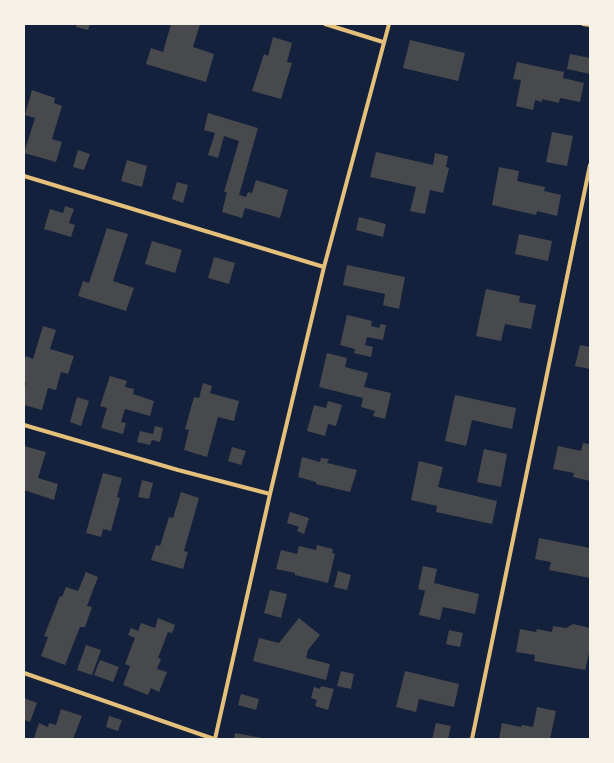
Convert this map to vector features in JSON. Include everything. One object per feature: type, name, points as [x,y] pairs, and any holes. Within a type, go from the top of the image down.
[{"type":"street","points":[[325,24],[383,42]]},
{"type":"street","points":[[24,673],[215,739],[270,494],[324,266],[389,24]]},
{"type":"street","points":[[584,24],[590,25]]},
{"type":"street","points":[[472,739],[590,164]]},
{"type":"street","points":[[24,176],[324,266]]},
{"type":"street","points":[[24,425],[178,470],[270,494]]},
{"type":"building","points":[[77,24],[90,24],[88,30],[76,27]]},
{"type":"building","points":[[171,24],[200,24],[193,47],[214,54],[206,82],[146,64],[151,48],[163,52]]},
{"type":"building","points":[[273,37],[292,43],[287,62],[292,63],[281,99],[252,91],[264,54],[268,56]]},
{"type":"building","points":[[410,40],[465,53],[458,81],[403,68]]},
{"type":"building","points":[[570,54],[590,58],[590,74],[567,69]]},
{"type":"building","points":[[517,62],[564,72],[563,78],[584,83],[580,102],[560,98],[559,103],[542,99],[542,102],[535,100],[533,110],[516,106],[521,80],[513,79]]},
{"type":"building","points":[[32,90],[55,98],[54,103],[62,106],[52,139],[62,142],[56,162],[24,153],[35,118],[25,115]]},
{"type":"building","points":[[208,113],[258,128],[239,195],[246,197],[248,192],[252,193],[256,180],[288,190],[280,218],[245,208],[242,218],[222,212],[227,192],[224,192],[239,141],[224,136],[218,158],[208,155],[215,133],[204,130]]},
{"type":"building","points":[[552,132],[573,136],[567,166],[546,162]]},
{"type":"building","points":[[78,150],[90,154],[84,170],[73,167]]},
{"type":"building","points":[[376,152],[433,165],[435,153],[448,156],[446,167],[449,168],[443,193],[430,190],[425,214],[410,211],[416,187],[370,177]]},
{"type":"building","points":[[127,160],[147,166],[142,187],[121,181]]},
{"type":"building","points":[[499,167],[519,171],[517,181],[545,187],[544,191],[561,195],[557,216],[537,211],[536,215],[492,205]]},
{"type":"building","points":[[177,182],[188,185],[183,203],[172,199]]},
{"type":"building","points":[[65,206],[74,209],[69,223],[75,225],[71,237],[44,229],[50,209],[63,213]]},
{"type":"building","points":[[359,217],[386,224],[383,237],[356,230]]},
{"type":"building","points":[[107,228],[128,234],[113,281],[134,288],[126,311],[78,296],[83,281],[89,283]]},
{"type":"building","points":[[519,234],[552,241],[548,261],[515,254]]},
{"type":"building","points":[[152,241],[182,250],[175,273],[145,264]]},
{"type":"building","points":[[214,257],[235,263],[229,284],[208,278]]},
{"type":"building","points":[[347,265],[405,277],[399,309],[383,305],[385,294],[343,285]]},
{"type":"building","points":[[486,289],[520,296],[519,302],[536,305],[531,329],[505,324],[501,341],[476,336]]},
{"type":"building","points":[[347,315],[372,321],[371,326],[379,328],[381,324],[386,325],[383,340],[367,337],[365,345],[373,347],[371,357],[354,353],[355,349],[340,345]]},
{"type":"building","points":[[43,326],[56,330],[50,349],[74,356],[68,374],[61,372],[56,390],[48,388],[42,410],[24,405],[24,391],[26,383],[24,382],[24,362],[26,356],[33,359]]},
{"type":"building","points":[[580,345],[590,347],[590,369],[575,366]]},
{"type":"building","points":[[327,353],[347,358],[345,367],[368,373],[364,387],[391,393],[385,419],[373,416],[375,411],[361,407],[363,398],[319,387]]},
{"type":"building","points":[[110,376],[127,381],[125,387],[134,389],[133,394],[154,401],[150,416],[125,409],[121,422],[126,423],[123,434],[101,428],[107,408],[100,406]]},
{"type":"building","points":[[203,383],[212,386],[210,393],[239,401],[234,421],[218,417],[207,457],[184,450],[189,430],[185,429],[194,397],[199,398]]},
{"type":"building","points":[[455,395],[516,408],[512,429],[472,420],[466,446],[445,441]]},
{"type":"building","points":[[77,397],[89,401],[81,426],[70,422]]},
{"type":"building","points":[[328,401],[342,405],[336,426],[328,424],[325,436],[307,431],[314,405],[326,408]]},
{"type":"building","points":[[155,426],[163,428],[160,442],[152,440],[150,445],[137,442],[140,431],[153,434]]},
{"type":"building","points":[[583,443],[590,444],[590,481],[573,477],[574,473],[553,469],[558,446],[581,451]]},
{"type":"building","points":[[24,446],[46,452],[38,478],[58,484],[54,500],[24,490]]},
{"type":"building","points":[[232,447],[246,451],[241,465],[228,461]]},
{"type":"building","points":[[484,449],[507,454],[501,487],[477,482]]},
{"type":"building","points":[[302,457],[320,462],[321,458],[329,459],[327,463],[357,470],[350,492],[316,484],[316,482],[298,477]]},
{"type":"building","points":[[419,461],[443,467],[438,487],[497,501],[492,524],[436,512],[437,506],[411,500]]},
{"type":"building","points":[[103,473],[122,478],[117,497],[120,498],[111,531],[103,529],[101,537],[86,533]]},
{"type":"building","points":[[142,480],[153,483],[149,499],[138,497]]},
{"type":"building","points":[[181,492],[199,498],[184,551],[188,552],[183,569],[151,560],[156,545],[160,546],[169,517],[173,518]]},
{"type":"building","points":[[290,512],[309,518],[304,534],[297,531],[299,527],[287,523]]},
{"type":"building","points":[[539,538],[590,548],[590,578],[549,570],[551,562],[535,559]]},
{"type":"building","points":[[317,545],[333,549],[332,553],[335,554],[328,583],[276,569],[281,550],[297,554],[299,546],[316,550]]},
{"type":"building","points":[[423,566],[437,569],[434,583],[479,594],[475,614],[443,607],[440,620],[419,615],[425,591],[418,589]]},
{"type":"building","points":[[338,571],[351,575],[347,590],[334,587]]},
{"type":"building","points":[[86,572],[98,577],[87,606],[92,607],[85,627],[80,627],[65,665],[41,656],[48,637],[44,636],[60,596],[62,597],[66,587],[78,591]]},
{"type":"building","points":[[270,590],[287,594],[281,618],[264,613]]},
{"type":"building","points":[[158,618],[175,625],[172,633],[168,632],[158,658],[161,659],[157,669],[167,672],[159,692],[151,688],[148,695],[123,685],[130,666],[125,664],[135,638],[128,635],[131,628],[138,631],[141,623],[155,628]]},
{"type":"building","points":[[299,618],[320,635],[308,650],[306,658],[330,664],[326,680],[253,661],[259,638],[279,643]]},
{"type":"building","points":[[573,624],[590,628],[590,649],[585,670],[534,661],[535,655],[516,652],[520,629],[536,632],[537,629],[552,632],[553,626],[566,628]]},
{"type":"building","points":[[449,630],[463,633],[460,647],[446,644]]},
{"type":"building","points":[[86,645],[101,650],[92,675],[77,670]]},
{"type":"building","points":[[100,660],[119,667],[113,682],[94,675]]},
{"type":"building","points":[[341,671],[354,674],[351,689],[337,686]]},
{"type":"building","points":[[405,671],[459,684],[454,707],[419,699],[416,712],[396,707]]},
{"type":"building","points":[[321,686],[334,689],[328,710],[315,706],[317,700],[311,698],[314,687],[320,689]]},
{"type":"building","points":[[241,694],[259,699],[256,710],[238,705]]},
{"type":"building","points":[[24,698],[37,703],[30,722],[24,720]]},
{"type":"building","points":[[537,707],[556,711],[550,739],[499,739],[502,723],[521,727],[522,725],[533,727]]},
{"type":"building","points":[[61,709],[82,716],[73,739],[34,738],[39,723],[48,727],[49,723],[56,725]]},
{"type":"building","points":[[109,716],[122,720],[118,731],[106,727]]},
{"type":"building","points":[[436,723],[451,726],[448,739],[432,739]]},
{"type":"building","points":[[235,733],[262,738],[262,739],[234,739]]}]
